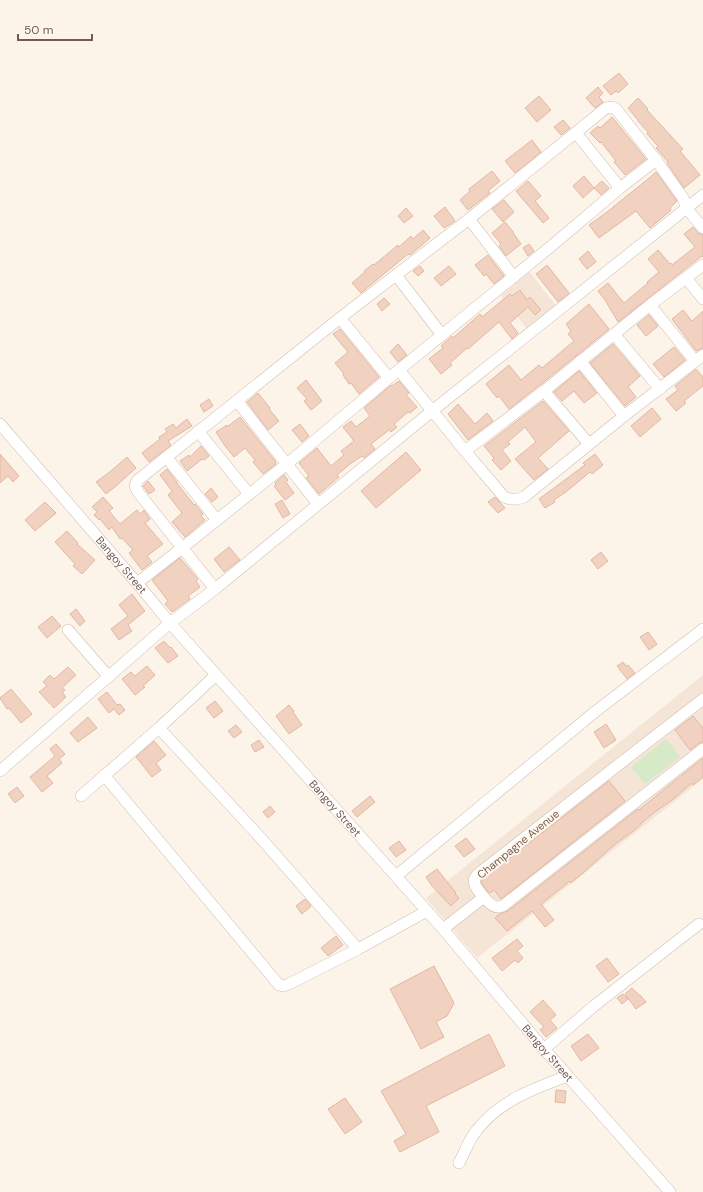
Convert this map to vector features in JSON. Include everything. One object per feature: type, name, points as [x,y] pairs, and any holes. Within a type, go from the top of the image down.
[{"type":"street","points":[[215,589],[138,492],[135,487],[138,480],[340,318],[470,219],[606,108],[612,107],[616,109],[656,160],[683,198],[687,209],[703,228]]},
{"type":"street","points":[[576,133],[620,188]]},
{"type":"street","points":[[137,583],[287,464],[399,370],[656,160]]},
{"type":"street","points":[[0,771],[170,623],[215,589],[432,411],[703,195]]},
{"type":"street","points":[[470,219],[514,276]]},
{"type":"street","points":[[465,450],[703,265]]},
{"type":"street","points":[[396,275],[442,335]]},
{"type":"street","points":[[686,278],[703,299]]},
{"type":"street","points":[[399,370],[504,497],[511,500],[517,500],[699,358],[650,305]]},
{"type":"street","points":[[340,318],[390,378]]},
{"type":"street","points":[[614,334],[660,389]]},
{"type":"street","points":[[580,362],[624,416]]},
{"type":"street","points":[[544,390],[589,444]]},
{"type":"street","points":[[237,401],[318,504]]},
{"type":"street","name":"Bangoy Street","points":[[0,424],[170,623],[443,929],[544,1049],[670,1192]]},
{"type":"street","points":[[198,431],[249,494]]},
{"type":"street","points":[[167,458],[217,520]]},
{"type":"street","points":[[396,876],[596,712],[703,628]]},
{"type":"street","points":[[68,630],[109,677]]},
{"type":"street","points":[[81,796],[216,675]]},
{"type":"street","name":"Champagne Avenue","points":[[703,699],[478,874],[475,878],[475,885],[492,906],[497,908],[504,905],[703,749]]},
{"type":"street","points":[[158,728],[253,830],[358,950]]},
{"type":"street","points":[[104,775],[279,985],[283,986],[289,984],[358,950],[427,911]]},
{"type":"street","points":[[443,929],[484,897]]},
{"type":"street","points":[[544,1049],[594,1006],[699,924]]},
{"type":"street","points":[[459,1163],[476,1131],[490,1116],[504,1105],[534,1088],[568,1076]]},
{"type":"shaded area","points":[[529,271],[557,307],[528,330],[501,296]]},
{"type":"shaded area","points":[[703,675],[703,779],[477,958],[426,898]]},
{"type":"green space","points":[[666,739],[680,757],[645,784],[631,767]]},
{"type":"building","points":[[619,73],[628,84],[618,93],[616,91],[611,95],[603,86]]},
{"type":"building","points":[[598,87],[603,93],[599,97],[603,102],[595,108],[586,98]]},
{"type":"building","points":[[539,96],[551,110],[537,122],[525,108]]},
{"type":"building","points":[[638,98],[683,149],[680,151],[700,175],[684,188],[667,163],[668,162],[656,148],[658,146],[628,108]]},
{"type":"building","points":[[612,117],[646,159],[625,175],[614,162],[616,161],[601,142],[600,143],[590,133],[598,126],[600,128]]},
{"type":"building","points":[[563,120],[570,128],[561,135],[554,127]]},
{"type":"building","points":[[532,140],[541,152],[515,173],[505,161]]},
{"type":"building","points":[[492,171],[500,181],[488,191],[490,193],[468,210],[460,200],[470,191],[469,189]]},
{"type":"building","points":[[656,172],[677,201],[670,208],[671,210],[650,228],[636,211],[599,238],[589,225],[614,207]]},
{"type":"building","points":[[584,176],[594,188],[583,198],[573,186]]},
{"type":"building","points":[[528,181],[541,196],[535,201],[549,218],[543,223],[516,191]]},
{"type":"building","points":[[602,181],[609,188],[601,195],[594,188]]},
{"type":"building","points":[[504,200],[514,212],[503,222],[492,209]]},
{"type":"building","points":[[445,207],[455,221],[444,228],[434,216]]},
{"type":"building","points":[[406,208],[413,216],[404,223],[398,216]]},
{"type":"building","points":[[505,222],[521,244],[506,256],[499,246],[501,244],[492,233]]},
{"type":"building","points":[[693,227],[698,233],[703,235],[703,257],[702,256],[618,322],[598,291],[608,283],[624,303],[659,272],[648,259],[658,250],[672,265],[695,247],[684,234]]},
{"type":"building","points":[[423,230],[430,238],[410,255],[408,254],[361,293],[352,283],[365,272],[364,271],[373,264],[374,265],[398,245],[399,247],[411,236],[413,239]]},
{"type":"building","points":[[529,244],[534,251],[528,256],[523,248]]},
{"type":"building","points":[[588,251],[596,262],[587,269],[579,259]]},
{"type":"building","points":[[488,255],[504,276],[494,284],[486,274],[484,276],[475,265]]},
{"type":"building","points":[[547,265],[569,293],[558,302],[536,274]]},
{"type":"building","points":[[420,266],[424,271],[418,276],[413,271]]},
{"type":"building","points":[[449,266],[456,274],[441,286],[434,278]]},
{"type":"building","points":[[520,290],[527,300],[530,297],[541,310],[535,315],[528,307],[510,323],[518,333],[512,339],[499,322],[450,363],[452,365],[441,374],[429,359],[443,348],[441,346],[452,336],[453,338],[480,314],[482,317],[510,294],[512,296]]},
{"type":"building","points":[[384,298],[390,304],[382,311],[377,304]]},
{"type":"building","points":[[589,304],[609,329],[509,409],[499,396],[497,398],[486,384],[509,365],[521,380],[539,365],[542,368],[574,341],[568,334],[571,331],[566,324]]},
{"type":"building","points":[[683,310],[692,321],[703,311],[703,348],[696,351],[672,319]]},
{"type":"building","points":[[649,315],[658,326],[646,336],[637,325]]},
{"type":"building","points":[[340,329],[379,377],[359,394],[351,383],[349,384],[343,375],[344,374],[335,363],[348,352],[333,334]]},
{"type":"building","points":[[398,344],[407,355],[398,362],[390,352]]},
{"type":"building","points":[[613,344],[640,376],[628,387],[636,397],[625,406],[590,363]]},
{"type":"building","points":[[674,347],[685,360],[664,377],[653,364]]},
{"type":"building","points":[[696,369],[703,377],[703,386],[684,401],[686,403],[676,411],[666,399],[678,390],[675,386]]},
{"type":"building","points":[[579,371],[597,393],[584,403],[574,391],[562,401],[554,392]]},
{"type":"building","points":[[306,380],[322,401],[311,410],[304,401],[307,399],[297,388]]},
{"type":"building","points":[[399,381],[409,393],[406,395],[417,407],[410,413],[408,412],[394,424],[397,427],[391,432],[389,430],[371,444],[375,449],[364,458],[362,456],[350,464],[337,475],[339,477],[319,494],[306,478],[309,476],[299,463],[317,448],[331,466],[344,455],[341,451],[354,441],[343,427],[351,421],[356,427],[370,416],[364,408],[391,385],[392,386]]},
{"type":"building","points":[[258,393],[279,421],[268,430],[247,402]]},
{"type":"building","points":[[209,399],[213,406],[204,412],[200,405]]},
{"type":"building","points":[[543,401],[569,431],[538,458],[548,469],[534,480],[515,459],[536,442],[525,427],[508,442],[510,444],[502,450],[511,461],[501,470],[492,460],[494,458],[484,446]]},
{"type":"building","points":[[458,404],[475,424],[487,413],[493,421],[468,440],[448,414]]},
{"type":"building","points":[[652,408],[661,419],[640,437],[631,426]]},
{"type":"building","points":[[240,417],[276,462],[276,464],[263,474],[253,462],[255,460],[245,448],[234,457],[216,432],[227,425],[227,427]]},
{"type":"building","points":[[187,419],[192,426],[168,441],[171,445],[149,462],[142,453],[160,439],[159,437],[167,432],[165,429],[173,424],[176,428]]},
{"type":"building","points":[[300,424],[309,436],[302,442],[292,430]]},
{"type":"building","points":[[201,446],[209,456],[204,460],[202,459],[187,471],[180,461],[189,455],[190,457]]},
{"type":"building","points":[[406,452],[421,470],[376,508],[361,491]]},
{"type":"building","points":[[0,454],[19,476],[13,482],[8,476],[0,483]]},
{"type":"building","points":[[595,454],[603,465],[592,474],[590,472],[554,500],[555,502],[545,508],[539,499],[585,465],[583,463]]},
{"type":"building","points":[[127,457],[136,468],[106,494],[96,482]]},
{"type":"building","points":[[167,469],[194,505],[195,504],[203,514],[201,516],[205,520],[185,537],[172,522],[182,513],[168,495],[172,491],[160,475]]},
{"type":"building","points":[[284,475],[288,480],[286,482],[294,493],[285,500],[274,486],[276,484],[275,483]]},
{"type":"building","points":[[148,481],[155,490],[149,494],[143,486]]},
{"type":"building","points":[[211,488],[218,497],[212,502],[205,494]]},
{"type":"building","points":[[103,497],[113,508],[109,511],[120,524],[137,510],[140,514],[144,510],[150,519],[145,523],[163,544],[147,556],[152,562],[142,570],[129,553],[133,550],[122,538],[120,539],[112,527],[109,530],[100,519],[99,520],[94,515],[97,512],[92,507]]},
{"type":"building","points":[[495,497],[505,508],[498,513],[488,502]]},
{"type":"building","points":[[282,500],[290,514],[283,518],[275,504]]},
{"type":"building","points":[[45,502],[56,513],[35,531],[25,520]]},
{"type":"building","points":[[67,531],[78,543],[77,544],[95,560],[82,574],[73,566],[75,564],[55,542]]},
{"type":"building","points":[[229,547],[240,560],[224,572],[214,559]]},
{"type":"building","points":[[601,552],[608,561],[598,569],[591,560]]},
{"type":"building","points":[[180,558],[198,579],[196,581],[200,587],[188,596],[190,599],[172,612],[165,604],[168,601],[152,580]]},
{"type":"building","points":[[132,594],[145,611],[128,625],[132,631],[119,640],[111,629],[128,616],[119,605]]},
{"type":"building","points":[[76,609],[85,621],[80,626],[70,614]]},
{"type":"building","points":[[52,616],[61,626],[47,638],[38,627]]},
{"type":"building","points":[[648,632],[657,644],[649,650],[640,637]]},
{"type":"building","points":[[164,641],[178,656],[168,663],[155,648]]},
{"type":"building","points":[[623,662],[635,673],[627,679],[617,666]]},
{"type":"building","points":[[147,666],[155,675],[143,686],[145,687],[135,695],[122,679],[131,672],[135,676]]},
{"type":"building","points":[[68,667],[76,675],[62,688],[65,690],[62,692],[66,697],[54,708],[39,692],[47,686],[43,682],[50,675],[54,679]]},
{"type":"building","points":[[11,689],[32,714],[21,723],[9,708],[7,709],[0,698]]},
{"type":"building","points":[[107,692],[117,705],[120,704],[125,710],[119,715],[114,709],[109,713],[98,699]]},
{"type":"building","points":[[215,701],[223,711],[214,718],[206,708]]},
{"type":"building","points":[[289,705],[302,725],[289,734],[276,716]]},
{"type":"building","points":[[693,716],[703,728],[703,742],[699,743],[690,750],[675,730]]},
{"type":"building","points":[[88,717],[97,728],[78,742],[70,733]]},
{"type":"building","points":[[606,724],[616,740],[604,748],[594,732]]},
{"type":"building","points":[[236,725],[242,732],[234,738],[228,731]]},
{"type":"building","points":[[259,740],[264,747],[255,752],[251,745]]},
{"type":"building","points":[[154,741],[166,755],[156,763],[161,770],[152,777],[136,757]]},
{"type":"building","points":[[56,744],[65,754],[59,759],[62,763],[47,776],[53,783],[42,792],[30,777],[55,756],[50,749]]},
{"type":"building","points":[[703,758],[703,777],[693,785],[692,783],[671,801],[646,819],[571,883],[570,881],[541,904],[554,920],[545,927],[532,911],[507,931],[495,918],[499,914],[508,911],[638,809],[639,810]]},
{"type":"building","points":[[609,781],[625,801],[501,899],[494,890],[490,893],[488,892],[481,882],[483,879]]},
{"type":"building","points":[[17,787],[24,796],[15,803],[8,794]]},
{"type":"building","points":[[370,796],[375,802],[357,817],[352,811]]},
{"type":"building","points":[[270,806],[275,812],[268,818],[263,812]]},
{"type":"building","points":[[466,838],[475,849],[464,857],[455,846]]},
{"type":"building","points":[[399,841],[406,850],[396,857],[389,848]]},
{"type":"building","points":[[437,869],[459,898],[451,906],[432,886],[426,877]]},
{"type":"building","points":[[305,899],[311,906],[302,914],[296,906]]},
{"type":"building","points":[[336,936],[343,945],[328,956],[321,948]]},
{"type":"building","points":[[517,939],[523,946],[517,951],[523,958],[518,963],[515,960],[502,971],[492,958]]},
{"type":"building","points":[[607,958],[619,974],[608,982],[596,966]]},
{"type":"building","points":[[434,966],[454,1003],[447,1016],[436,1022],[444,1037],[421,1049],[390,989]]},
{"type":"building","points":[[632,988],[646,1002],[636,1009],[625,994]]},
{"type":"building","points":[[623,994],[628,999],[622,1004],[617,998]]},
{"type":"building","points":[[543,1000],[556,1015],[550,1020],[557,1028],[546,1037],[540,1030],[544,1027],[530,1012]]},
{"type":"building","points":[[489,1034],[505,1066],[426,1106],[439,1132],[400,1152],[394,1141],[406,1134],[381,1091]]},
{"type":"building","points":[[588,1034],[599,1048],[581,1061],[571,1046]]},
{"type":"building","points":[[556,1090],[566,1091],[565,1103],[555,1102]]},
{"type":"building","points":[[345,1098],[362,1122],[345,1134],[328,1109]]}]
